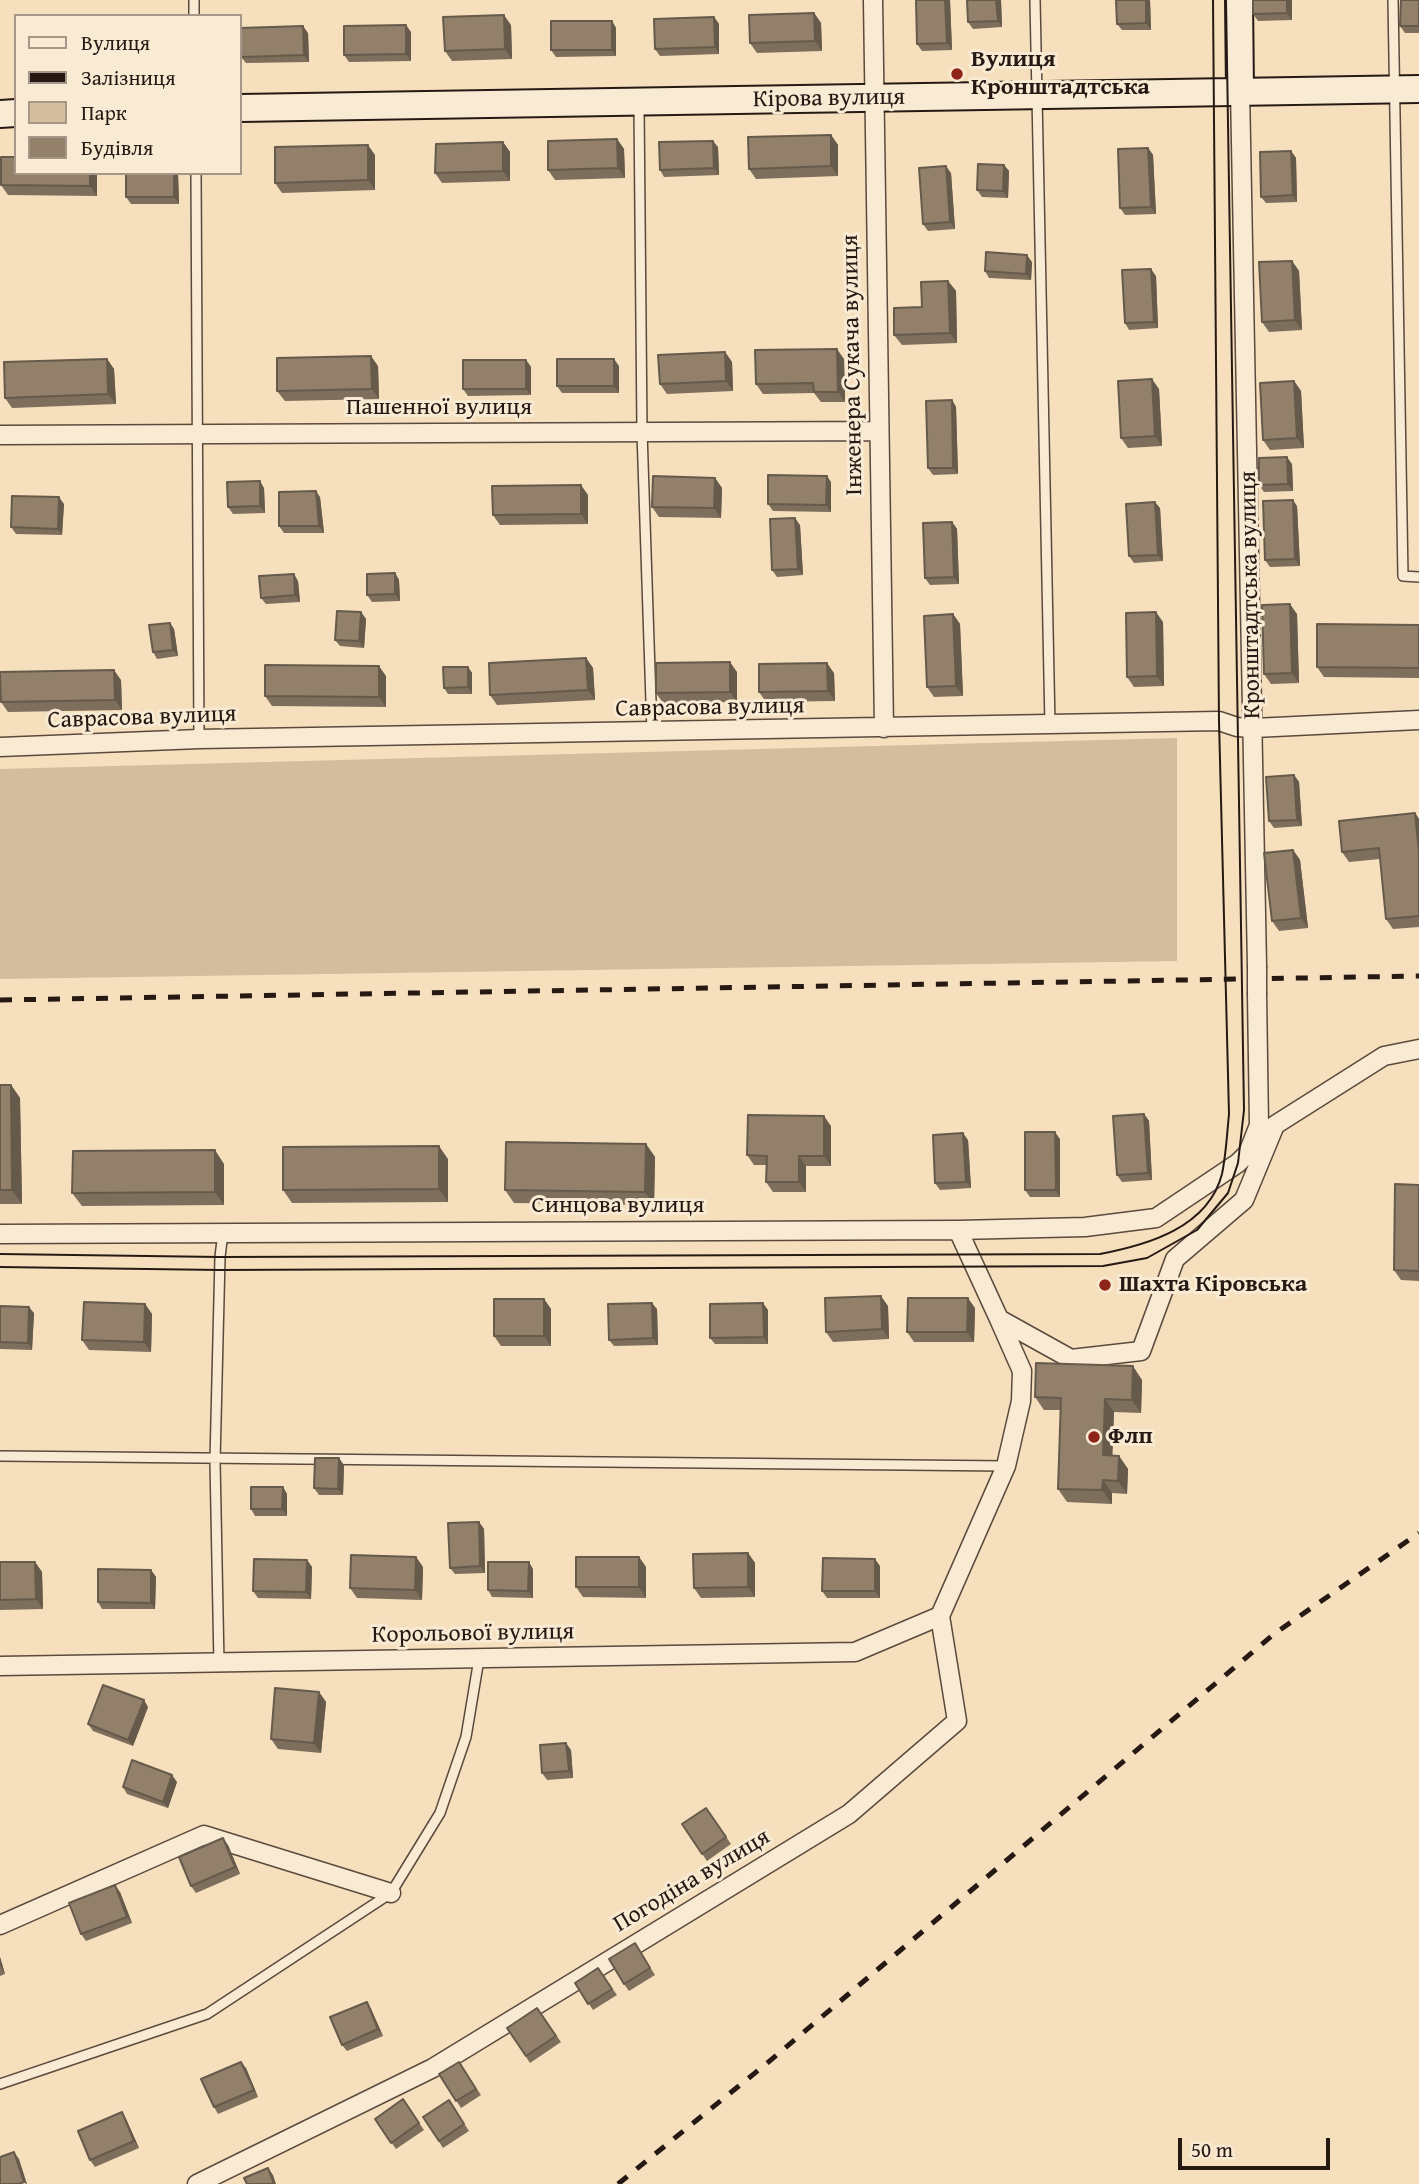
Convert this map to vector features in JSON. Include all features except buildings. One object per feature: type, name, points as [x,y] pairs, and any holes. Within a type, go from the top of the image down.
[{"type":"main road","name":"Кронштадтська вулиця","points":[[1239,0],[1240,90]]},
{"type":"main road","name":"Кірова вулиця","points":[[242,108],[639,104],[1407,88]]},
{"type":"street","name":"Інженера Сукача вулиця","points":[[873,0],[884,728]]},
{"type":"street","name":"Кронштадтська вулиця","points":[[1222,1175],[1248,1153],[1259,1125],[1254,728],[1240,90]]},
{"type":"street","name":"Пашенної вулиця","points":[[0,435],[879,431]]},
{"type":"street","name":"Саврасова вулиця","points":[[0,747],[199,739],[652,734],[1219,721],[1237,727],[1254,728],[1419,720]]},
{"type":"street","points":[[999,1319],[1071,1359],[1141,1351],[1175,1259],[1244,1200],[1275,1125],[1384,1056],[1419,1049]]},
{"type":"street","name":"Синцова вулиця","points":[[0,1234],[958,1230],[1085,1227],[1156,1218],[1222,1175]]},
{"type":"street","points":[[940,1616],[1006,1466],[1021,1401],[1022,1371],[966,1253],[958,1230]]},
{"type":"street","name":"Корольової вулиця","points":[[0,1666],[855,1652],[940,1616]]},
{"type":"street","name":"Погодіна вулиця","points":[[197,2184],[433,2067],[849,1814],[957,1721],[940,1616]]},
{"type":"street","points":[[0,1925],[204,1835],[391,1893]]},
{"type":"lane","points":[[1035,0],[1050,725]]},
{"type":"lane","points":[[1393,0],[1407,88],[1403,576],[1419,577]]},
{"type":"lane","points":[[639,104],[642,432],[652,734]]},
{"type":"lane","points":[[196,175],[199,739]]},
{"type":"lane","points":[[219,1664],[215,1461],[220,1257],[223,1232]]},
{"type":"lane","points":[[0,1457],[1006,1466]]},
{"type":"lane","points":[[0,2084],[207,2014],[391,1893],[440,1813],[466,1737],[479,1659]]},
{"type":"green space","points":[[1177,738],[1177,961],[0,979],[0,769]]},
{"type":"tram line","points":[[0,1254],[220,1257],[1100,1254],[1156,1239],[1190,1221],[1204,1208],[1215,1193],[1222,1174],[1229,1114],[1219,721],[1213,0]]},
{"type":"tram line","points":[[0,1267],[220,1270],[1103,1266],[1147,1258],[1197,1230],[1228,1193],[1238,1163],[1244,1110],[1226,0]]},
{"type":"railway","points":[[0,1000],[1419,976]]},
{"type":"railway","points":[[618,2184],[766,2064],[1274,1634],[1419,1533]]},
{"type":"place","name":"Вулиця Кронштадтська","points":[[957,74]]},
{"type":"place","name":"Шахта Кіровська","points":[[1105,1285]]},
{"type":"place","name":"Флп","points":[[1094,1437]]}]
